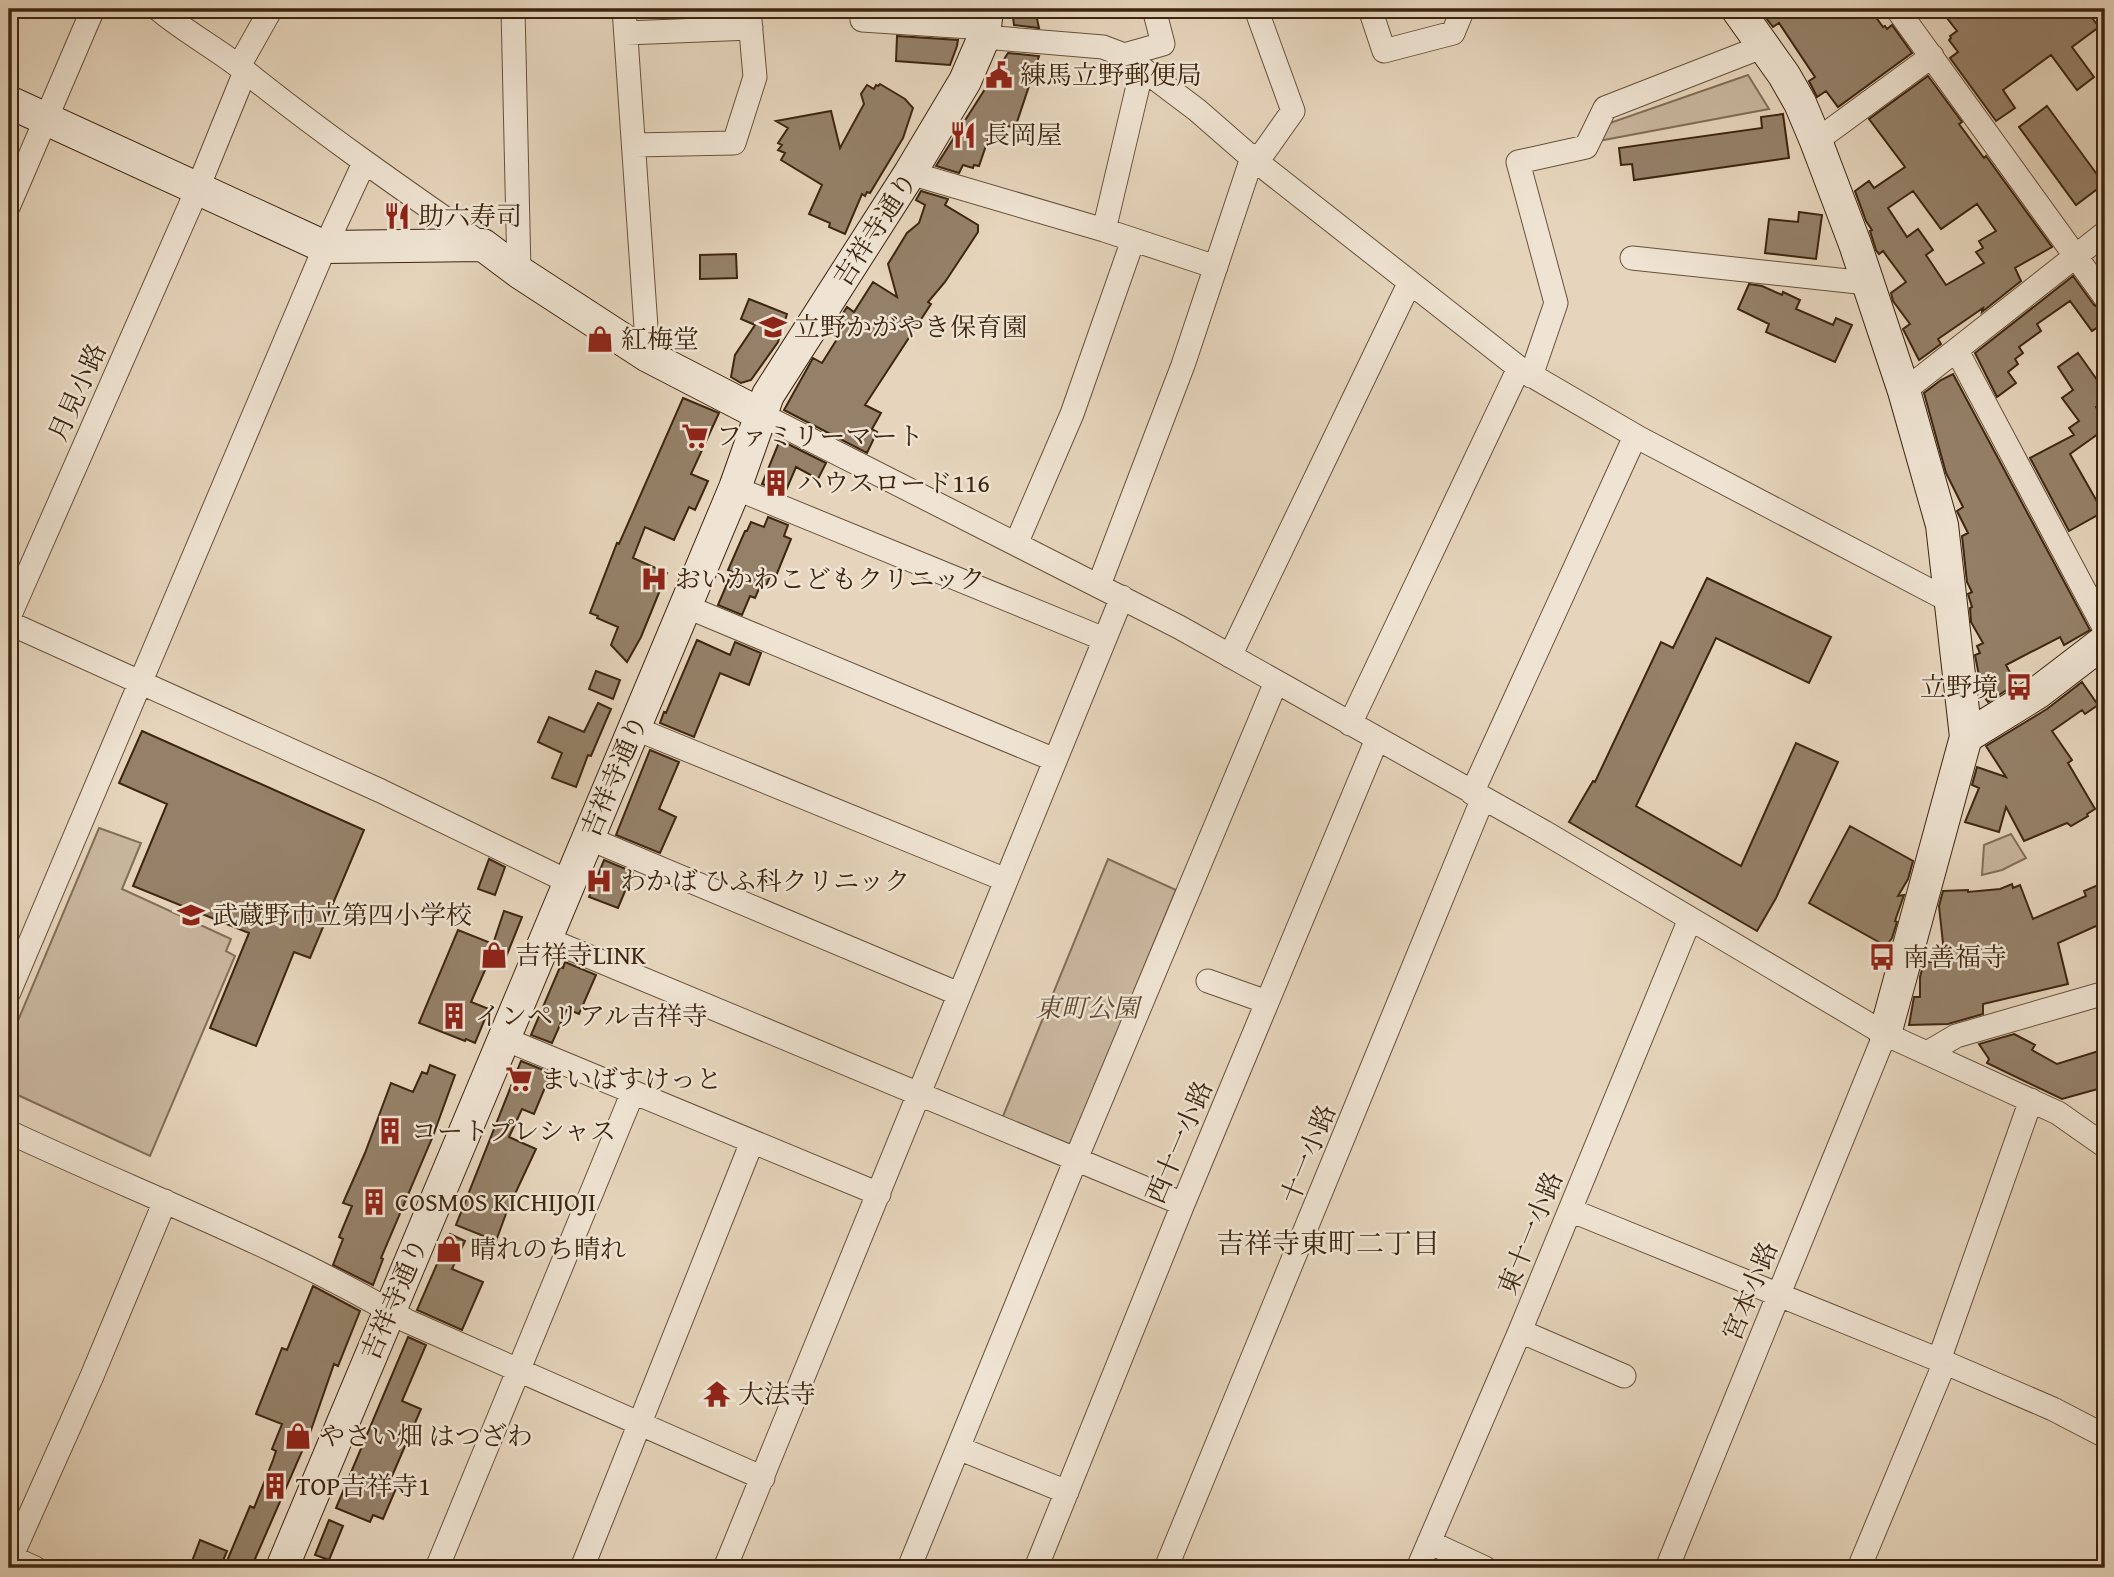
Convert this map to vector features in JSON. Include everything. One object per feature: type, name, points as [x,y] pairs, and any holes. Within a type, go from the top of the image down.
[{"type":"street","points":[[9,205],[93,9]]},
{"type":"street","points":[[158,9],[182,29],[242,69],[364,163],[519,272],[648,356],[1122,597],[1544,832],[1885,1034],[2058,1113],[2105,1146]]},
{"type":"street","name":"月見小路","points":[[9,617],[197,190],[242,69],[271,9]]},
{"type":"street","points":[[513,9],[519,272]]},
{"type":"street","points":[[624,9],[648,356]]},
{"type":"street","points":[[862,9],[862,20],[985,25],[1103,47],[1133,62],[1197,110],[1252,158],[1409,284],[1525,372],[1639,438],[1950,601]]},
{"type":"street","points":[[1104,230],[1133,62],[1163,44],[1154,9]]},
{"type":"street","points":[[1099,585],[1183,365],[1252,158],[1264,152],[1293,111],[1256,9]]},
{"type":"street","points":[[1370,9],[1384,51],[1453,33],[1463,9]]},
{"type":"street","points":[[1737,9],[1800,103],[1816,141],[1903,391],[1942,525],[1966,737],[1885,1034]]},
{"type":"street","points":[[1897,9],[2105,297]]},
{"type":"street","points":[[625,33],[750,18],[755,77],[734,143],[634,145]]},
{"type":"street","name":"吉祥寺通り","points":[[282,1568],[735,488],[768,395],[911,173],[965,81],[985,25]]},
{"type":"street","points":[[1350,724],[1525,372],[1556,303],[1518,162],[1586,147],[1605,108],[1764,46]]},
{"type":"street","points":[[1816,141],[1932,56]]},
{"type":"street","points":[[9,102],[325,247],[483,245]]},
{"type":"street","points":[[9,992],[325,247],[364,163]]},
{"type":"street","points":[[911,173],[1104,230],[1216,267]]},
{"type":"street","points":[[1903,391],[2105,233]]},
{"type":"street","points":[[1016,544],[1072,414],[1133,240]]},
{"type":"street","points":[[1632,258],[1867,283]]},
{"type":"street","points":[[1230,656],[1409,284]]},
{"type":"street","points":[[1957,351],[2105,629]]},
{"type":"street","name":"十一小路","points":[[1166,1568],[1478,796],[1632,443],[1639,438]]},
{"type":"street","points":[[735,488],[1104,639]]},
{"type":"street","points":[[725,1568],[1122,597]]},
{"type":"street","points":[[685,607],[1055,760]]},
{"type":"street","points":[[9,623],[381,791],[569,882]]},
{"type":"street","points":[[1966,737],[2038,693],[2105,641]]},
{"type":"street","points":[[909,1568],[1076,1159],[1276,682]]},
{"type":"street","points":[[634,727],[1006,880]]},
{"type":"street","name":"西十一小路","points":[[1036,1568],[1183,1204],[1377,739]]},
{"type":"street","points":[[587,838],[959,994]]},
{"type":"street","name":"東十一小路","points":[[1418,1568],[1520,1331],[1690,919]]},
{"type":"street","points":[[547,939],[1183,1204]]},
{"type":"street","points":[[1208,981],[1267,1002]]},
{"type":"street","points":[[1927,1053],[1956,1036],[2105,993]]},
{"type":"street","name":"宮本小路","points":[[1667,1568],[1885,1034]]},
{"type":"street","points":[[505,1039],[879,1194]]},
{"type":"street","points":[[437,1568],[633,1092]]},
{"type":"street","points":[[1859,1568],[1942,1361],[2031,1100]]},
{"type":"street","points":[[9,1132],[165,1201],[369,1297],[407,1321],[763,1478]]},
{"type":"street","points":[[582,1568],[752,1142]]},
{"type":"street","points":[[35,1568],[9,1558],[92,1376],[165,1201]]},
{"type":"street","points":[[1570,1210],[1942,1361],[2053,1409],[2105,1436]]},
{"type":"street","points":[[1520,1331],[1624,1376]]},
{"type":"street","points":[[958,1448],[1067,1492]]},
{"type":"street","points":[[1429,1542],[1485,1568]]},
{"type":"green space","points":[[1748,75],[1769,109],[1593,142],[1604,125]]},
{"type":"green space","points":[[99,828],[141,843],[122,889],[231,939],[226,951],[235,956],[150,1156],[9,1091],[9,1042]]},
{"type":"green space","points":[[2011,834],[2026,858],[2002,870],[1982,875],[1984,845]]},
{"type":"green space","name":"東町公園","points":[[1108,859],[1176,890],[1066,1156],[999,1126]]},
{"type":"building","points":[[1012,9],[1035,9],[1039,28],[1014,25]]},
{"type":"building","points":[[1759,9],[1870,9],[1883,27],[1887,29],[1892,25],[1912,53],[1838,107],[1826,91],[1817,97],[1809,81],[1815,77],[1779,23],[1773,27]]},
{"type":"building","points":[[1940,9],[2085,9],[2099,27],[2072,47],[2094,77],[2077,90],[2051,55],[2003,90],[2015,108],[1996,121],[1950,58],[1958,52],[1949,40],[1957,31]]},
{"type":"building","points":[[897,36],[958,40],[950,65],[896,61]]},
{"type":"building","points":[[1008,53],[1039,56],[1015,128],[994,122],[979,166],[974,165],[973,168],[963,165],[959,173],[936,166]]},
{"type":"building","points":[[1928,76],[1962,122],[1959,124],[1984,158],[1986,156],[2052,247],[2015,268],[2021,281],[1982,312],[1983,308],[1938,339],[1941,344],[1919,360],[1903,329],[1910,324],[1893,301],[1891,293],[1906,282],[1883,251],[1879,254],[1876,250],[1870,231],[1872,230],[1855,191],[1869,181],[1874,188],[1905,167],[1869,119]],"holes":[[[1913,191],[1941,229],[1977,204],[1996,231],[1979,241],[1983,248],[1976,252],[1984,263],[1946,285],[1926,255],[1933,250],[1918,229],[1907,237],[1888,208]]]},
{"type":"building","points":[[880,84],[905,99],[913,108],[903,138],[870,193],[867,192],[865,196],[862,194],[845,234],[829,227],[830,223],[809,214],[822,185],[781,160],[785,153],[778,150],[782,145],[778,143],[788,128],[776,121],[831,111],[840,148],[864,104],[861,94],[867,85],[874,89]]},
{"type":"building","points":[[2047,106],[2104,184],[2076,205],[2019,127]]},
{"type":"building","points":[[1783,114],[1789,158],[1634,180],[1632,164],[1621,165],[1619,148],[1762,128],[1761,117]]},
{"type":"building","points":[[921,191],[948,199],[945,205],[978,225],[978,232],[945,282],[928,302],[931,304],[865,405],[881,413],[872,429],[877,432],[867,453],[784,410],[813,358],[822,363],[839,336],[831,332],[847,307],[854,312],[873,282],[897,297],[888,264],[907,233],[919,223],[925,205],[916,200]]},
{"type":"building","points":[[1799,212],[1822,215],[1816,259],[1765,253],[1769,219],[1798,222]]},
{"type":"building","points":[[736,254],[737,278],[700,279],[700,255]]},
{"type":"building","points":[[2073,276],[2094,305],[2105,311],[2105,322],[2092,331],[2070,301],[2037,324],[2041,331],[2019,347],[2023,353],[2015,359],[2018,364],[2008,372],[2016,383],[1997,397],[1975,353]]},
{"type":"building","points":[[1749,284],[1762,286],[1782,295],[1783,292],[1800,300],[1796,309],[1833,325],[1836,318],[1852,325],[1835,362],[1766,332],[1769,324],[1738,309]]},
{"type":"building","points":[[749,299],[787,314],[778,342],[751,380],[741,383],[731,377],[735,355],[755,325],[741,319]]},
{"type":"building","points":[[2078,353],[2105,391],[2105,401],[2096,407],[2105,420],[2105,429],[2070,454],[2103,512],[2069,531],[2030,458],[2074,435],[2069,428],[2079,421],[2062,398],[2073,390],[2058,367]]},
{"type":"building","points":[[1953,374],[2090,630],[2064,645],[2060,637],[2006,665],[2016,684],[1988,702],[1979,690],[1975,655],[1980,653],[1977,646],[1983,643],[1971,622],[1972,607],[1968,594],[1972,592],[1967,582],[1962,536],[1968,533],[1957,511],[1963,507],[1946,473],[1924,393]]},
{"type":"building","points":[[683,398],[719,413],[691,474],[708,481],[695,510],[689,507],[674,540],[645,527],[633,558],[667,573],[641,637],[627,662],[611,645],[618,627],[590,613],[617,543],[619,544]]},
{"type":"building","points":[[780,440],[826,463],[818,479],[796,467],[785,493],[762,484]]},
{"type":"building","points":[[768,517],[788,525],[784,536],[791,539],[776,576],[771,574],[766,586],[761,584],[755,598],[750,596],[742,615],[718,605],[732,572],[728,570],[745,531],[751,522],[764,527]]},
{"type":"building","points":[[1707,578],[1831,637],[1809,683],[1716,638],[1636,806],[1741,866],[1796,743],[1838,762],[1776,898],[1757,931],[1569,822],[1593,781],[1595,782],[1661,642],[1673,648]]},
{"type":"building","points":[[697,640],[730,655],[735,642],[761,653],[749,685],[720,673],[694,737],[660,723]]},
{"type":"building","points":[[596,671],[620,680],[613,699],[589,689]]},
{"type":"building","points":[[2082,682],[2098,705],[2085,714],[2082,710],[2052,731],[2072,760],[2068,763],[2095,809],[2071,826],[2067,823],[2024,841],[2006,807],[1999,832],[1965,822],[1979,788],[1972,785],[1977,767],[2006,777],[1986,746],[2047,709]]},
{"type":"building","points":[[598,703],[611,709],[591,756],[588,755],[576,787],[552,778],[562,753],[538,742],[549,717],[584,732]]},
{"type":"building","points":[[142,731],[364,830],[310,958],[294,952],[256,1046],[210,1028],[249,933],[133,886],[167,804],[119,783]]},
{"type":"building","points":[[650,750],[679,762],[659,809],[676,817],[660,853],[616,835]]},
{"type":"building","points":[[1850,826],[1913,861],[1908,879],[1898,896],[1904,895],[1892,938],[1886,946],[1809,903]]},
{"type":"building","points":[[489,859],[505,867],[495,895],[478,889]]},
{"type":"building","points":[[604,860],[633,872],[618,908],[589,897]]},
{"type":"building","points":[[2012,884],[2013,888],[2020,885],[2033,919],[2086,896],[2084,891],[2098,885],[2105,902],[2105,922],[2058,943],[2068,984],[1983,1004],[1983,1014],[1948,1024],[1909,1025],[1914,997],[1920,997],[1920,977],[1924,962],[1945,962],[1939,906],[1943,891],[2000,889]]},
{"type":"building","points":[[504,911],[522,917],[502,967],[489,961],[471,1002],[489,1009],[475,1043],[419,1023],[458,930],[493,944]]},
{"type":"building","points":[[565,962],[596,975],[579,1014],[567,1009],[552,1043],[531,1035],[560,967],[563,968]]},
{"type":"building","points":[[2014,1034],[2035,1045],[2032,1050],[2057,1064],[2105,1049],[2105,1087],[2062,1099],[1987,1063],[1989,1059],[1979,1044]]},
{"type":"building","points":[[521,1061],[551,1073],[534,1114],[522,1109],[509,1137],[536,1149],[496,1241],[456,1225]]},
{"type":"building","points":[[430,1065],[455,1075],[433,1136],[381,1258],[383,1259],[373,1285],[333,1265],[343,1239],[339,1237],[352,1206],[343,1203],[391,1083],[413,1092],[422,1072],[427,1074]]},
{"type":"building","points":[[450,1234],[465,1241],[452,1269],[483,1282],[462,1330],[417,1310]]},
{"type":"building","points":[[313,1286],[360,1311],[338,1366],[334,1364],[310,1433],[251,1568],[245,1568],[227,1561],[250,1506],[254,1508],[276,1451],[272,1449],[282,1424],[256,1414],[282,1348],[287,1350]]},
{"type":"building","points":[[408,1337],[426,1345],[402,1401],[421,1409],[389,1483],[397,1486],[383,1519],[373,1515],[370,1522],[336,1508]]},
{"type":"building","points":[[329,1520],[343,1526],[329,1560],[315,1555]]},
{"type":"building","points":[[200,1540],[227,1551],[220,1568],[202,1568],[191,1564]]},
{"type":"place","name":"練馬立野郵便局","points":[[999,75]]},
{"type":"place","name":"長岡屋","points":[[963,135]]},
{"type":"place","name":"助六寿司","points":[[397,216]]},
{"type":"place","name":"立野かがやき保育園","points":[[773,327]]},
{"type":"place","name":"紅梅堂","points":[[600,339]]},
{"type":"place","name":"ファミリーマート","points":[[695,436]]},
{"type":"place","name":"ハウスロード116","points":[[776,483]]},
{"type":"place","name":"おいかわこどもクリニック","points":[[654,579]]},
{"type":"place","name":"立野境","points":[[2019,687]]},
{"type":"place","name":"わかば ひふ科クリニック","points":[[599,881]]},
{"type":"place","name":"武蔵野市立第四小学校","points":[[191,915]]},
{"type":"place","name":"吉祥寺LINK","points":[[494,955]]},
{"type":"place","name":"南善福寺","points":[[1882,957]]},
{"type":"place","name":"インペリアル吉祥寺","points":[[454,1016]]},
{"type":"place","name":"まいばすけっと","points":[[519,1079]]},
{"type":"place","name":"コートプレシャス","points":[[390,1131]]},
{"type":"place","name":"COSMOS KICHIJOJI","points":[[374,1202]]},
{"type":"place","name":"晴れのち晴れ","points":[[449,1249]]},
{"type":"place","name":"大法寺","points":[[717,1394]]},
{"type":"place","name":"やさい畑 はつざわ","points":[[298,1436]]},
{"type":"place","name":"TOP吉祥寺1","points":[[275,1486]]},
{"type":"district","name":"吉祥寺東町二丁目","points":[[1328,1243]]}]
